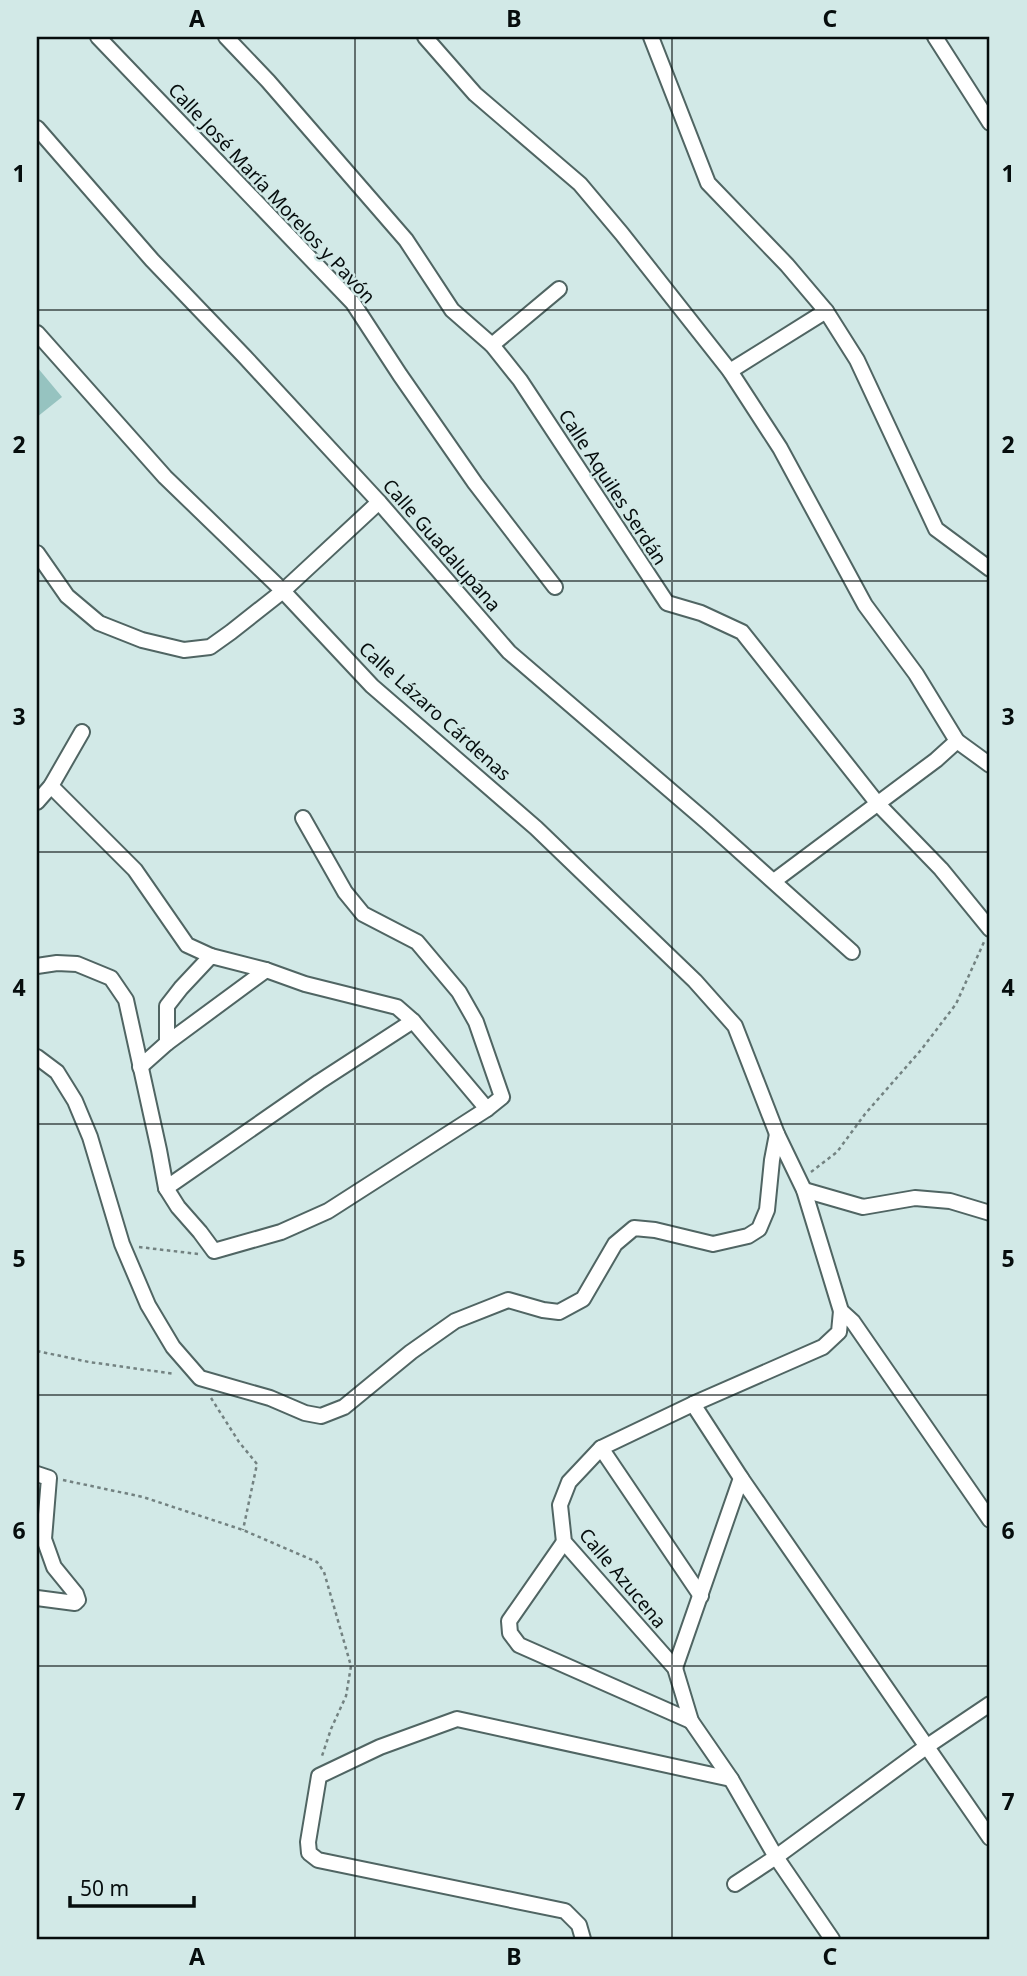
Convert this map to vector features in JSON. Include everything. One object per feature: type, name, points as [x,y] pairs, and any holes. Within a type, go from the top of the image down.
[{"type":"street","name":"Calle José María Morelos y Pavón","points":[[98,37],[353,303],[475,483],[555,587]]},
{"type":"street","name":"Calle Aquiles Serdán","points":[[226,37],[406,240],[452,310],[492,345],[520,380],[667,603],[701,613],[742,632],[878,804],[941,869],[990,930]]},
{"type":"street","points":[[425,37],[475,94],[580,184],[730,371],[780,448],[865,605],[916,674],[957,741],[990,765]]},
{"type":"street","points":[[651,37],[708,183],[787,265],[826,311],[857,360],[936,529],[990,569]]},
{"type":"street","points":[[935,37],[990,123]]},
{"type":"street","name":"Calle Guadalupana","points":[[37,128],[152,260],[245,356],[379,502],[509,652],[852,952]]},
{"type":"street","points":[[492,345],[559,289]]},
{"type":"street","points":[[730,371],[826,311]]},
{"type":"street","name":"Calle Lázaro Cárdenas","points":[[37,333],[165,477],[283,591],[372,686],[536,828],[695,981],[734,1027],[777,1134],[802,1185],[841,1311]]},
{"type":"street","points":[[37,553],[68,596],[99,623],[142,640],[184,650],[210,647],[283,591],[379,502]]},
{"type":"street","points":[[37,802],[51,786],[82,732]]},
{"type":"street","points":[[774,881],[957,741]]},
{"type":"street","points":[[51,786],[135,870],[187,945],[211,956],[266,970],[305,984],[397,1007],[413,1021],[488,1110]]},
{"type":"street","points":[[37,966],[77,964],[111,978],[126,1000],[166,1188],[214,1251],[281,1232],[328,1211],[488,1110],[502,1097],[476,1022],[459,992],[417,942],[363,914],[345,891],[303,818]]},
{"type":"street","points":[[167,1043],[167,1006],[211,956]]},
{"type":"street","points":[[140,1067],[167,1043],[266,970]]},
{"type":"street","points":[[166,1188],[413,1021]]},
{"type":"street","points":[[37,1057],[57,1072],[75,1101],[90,1136],[122,1244],[148,1306],[173,1347],[200,1378],[321,1416],[344,1407],[411,1352],[456,1321],[508,1300],[559,1312],[583,1299],[615,1244],[634,1228],[656,1230],[713,1244],[748,1236],[759,1229],[767,1210],[777,1134]]},
{"type":"street","points":[[802,1185],[863,1207],[915,1198],[950,1201],[990,1213]]},
{"type":"street","points":[[841,1311],[853,1322],[990,1520]]},
{"type":"street","name":"Calle Azucena","points":[[832,1939],[776,1857],[731,1779],[691,1721],[675,1668],[564,1542],[559,1505],[569,1482],[601,1448],[823,1347],[839,1332],[841,1311]]},
{"type":"street","points":[[693,1404],[741,1478],[990,1838]]},
{"type":"street","points":[[601,1448],[701,1596]]},
{"type":"street","points":[[37,1598],[75,1604],[78,1600],[54,1567],[44,1539],[43,1476]]},
{"type":"street","points":[[675,1668],[741,1478]]},
{"type":"street","points":[[564,1542],[509,1621],[510,1633],[519,1645],[691,1721]]},
{"type":"street","points":[[735,1884],[776,1857],[926,1746],[990,1704]]},
{"type":"street","points":[[583,1939],[579,1925],[565,1911],[318,1860],[309,1853],[308,1842],[319,1776],[380,1747],[457,1719],[731,1779]]},
{"type":"path","points":[[802,1185],[837,1152],[864,1114],[921,1050],[956,1004],[990,930]]},
{"type":"path","points":[[122,1244],[198,1254],[214,1251]]},
{"type":"path","points":[[37,1351],[89,1362],[174,1374]]},
{"type":"path","points":[[200,1378],[257,1464],[243,1530]]},
{"type":"path","points":[[43,1476],[143,1497],[243,1530],[317,1562],[324,1572],[351,1666],[346,1696],[321,1758],[319,1776]]},
{"type":"building","points":[[37,367],[62,397],[37,417]]}]
